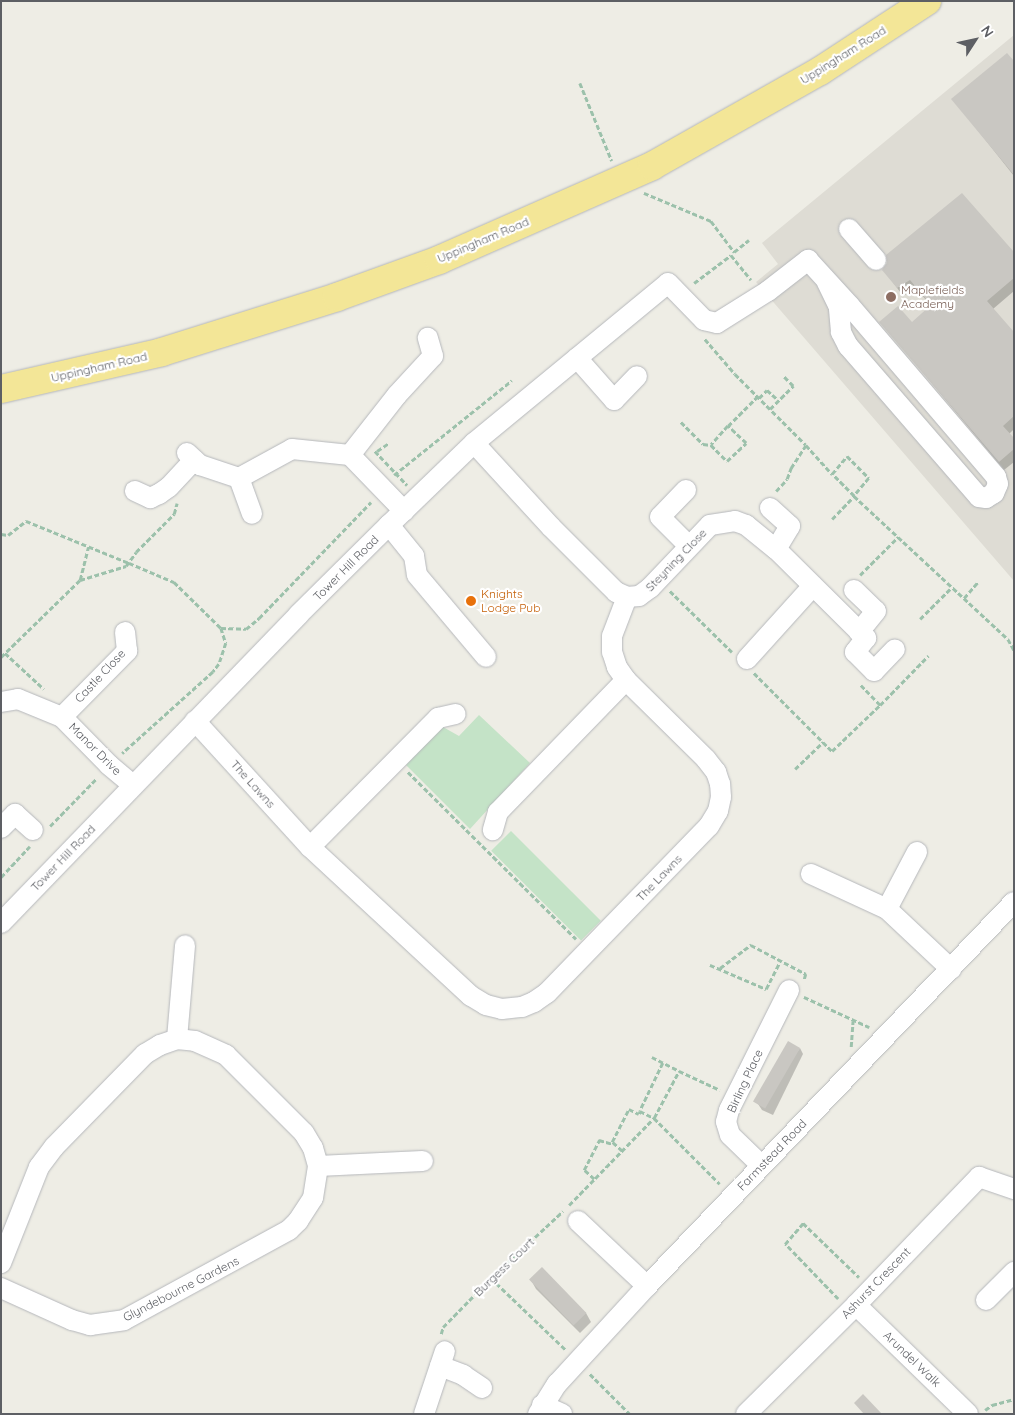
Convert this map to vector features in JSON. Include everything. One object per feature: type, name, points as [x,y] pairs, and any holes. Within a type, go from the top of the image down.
[{"type":"highway","name":"Uppingham Road","points":[[1,390],[162,352],[337,297],[439,260],[622,180],[820,71],[927,1]]},
{"type":"street","points":[[849,229],[876,260]]},
{"type":"street","points":[[710,330],[768,291],[808,260],[996,477],[998,484],[994,493],[986,498],[979,497],[848,346],[841,332],[839,307],[827,282]]},
{"type":"street","name":"Tower Hill Road","points":[[1,923],[195,721],[389,525],[474,443],[668,284],[704,320],[710,330]]},
{"type":"street","points":[[135,491],[150,498],[169,487],[191,456],[200,465],[239,478],[292,449],[350,455],[369,445],[397,395],[433,356],[428,338]]},
{"type":"street","points":[[577,358],[614,400],[637,376]]},
{"type":"street","points":[[474,443],[551,527],[616,592],[627,597]]},
{"type":"street","points":[[350,455],[404,511]]},
{"type":"street","points":[[239,478],[252,514]]},
{"type":"street","points":[[686,490],[660,517],[689,546]]},
{"type":"street","points":[[771,502],[790,526],[776,549]]},
{"type":"street","name":"Steyning Close","points":[[627,597],[639,596],[710,525],[735,521],[746,525],[776,549],[862,635]]},
{"type":"street","points":[[389,525],[414,556],[417,575],[486,657]]},
{"type":"street","points":[[855,584],[876,611],[862,635],[855,652],[874,671],[895,650]]},
{"type":"street","points":[[744,661],[813,586]]},
{"type":"street","name":"The Lawns","points":[[195,721],[310,848],[471,996],[486,1005],[502,1009],[522,1007],[534,1002],[588,950],[709,826],[718,811],[721,798],[720,784],[716,772],[706,759],[626,680],[617,668],[612,652],[612,636],[627,597]]},
{"type":"street","name":"Castle Close","points":[[66,712],[131,646]]},
{"type":"street","points":[[493,830],[498,812],[626,680]]},
{"type":"street","name":"Manor Drive","points":[[1,702],[18,699],[66,712],[109,765],[133,785]]},
{"type":"street","points":[[310,848],[438,718],[456,714]]},
{"type":"street","points":[[1,828],[15,814],[36,835]]},
{"type":"street","points":[[887,909],[917,852]]},
{"type":"street","points":[[811,874],[887,909],[951,969]]},
{"type":"street","name":"Farmstead Road","points":[[540,1409],[577,1361],[647,1286],[1014,902]]},
{"type":"street","points":[[1,1263],[39,1167],[54,1146],[146,1054],[160,1045],[177,1039],[186,945]]},
{"type":"street","name":"Birling Place","points":[[761,1166],[730,1135],[726,1122],[736,1098],[794,992]]},
{"type":"street","name":"Glyndebourne Gardens","points":[[1,1288],[72,1320],[90,1325],[124,1320],[289,1230],[298,1222],[313,1198],[318,1166],[313,1148],[304,1133],[226,1055],[195,1041],[177,1039]]},
{"type":"street","points":[[318,1166],[423,1161]]},
{"type":"street","name":"Ashurst Crescent","points":[[746,1414],[853,1308],[979,1177],[1014,1189]]},
{"type":"street","points":[[572,1214],[647,1286]]},
{"type":"street","points":[[986,1300],[1014,1272]]},
{"type":"street","name":"Arundel Walk","points":[[853,1308],[968,1414]]},
{"type":"street","points":[[424,1414],[442,1358],[482,1388]]},
{"type":"street","points":[[540,1409],[562,1414]]},
{"type":"path","points":[[580,83],[622,180],[628,186],[711,222],[757,287],[768,291]]},
{"type":"path","points":[[679,295],[749,240]]},
{"type":"path","points":[[710,330],[758,397],[854,496],[1008,639],[1014,650]]},
{"type":"path","points":[[770,409],[793,386],[784,377]]},
{"type":"path","points":[[221,628],[246,629],[259,618],[396,474],[512,380]]},
{"type":"path","points":[[711,445],[728,426],[767,390],[778,400]]},
{"type":"path","points":[[681,422],[703,444],[711,445],[727,461],[746,443],[728,426]]},
{"type":"path","points":[[369,445],[388,442]]},
{"type":"path","points":[[369,445],[419,497]]},
{"type":"path","points":[[771,502],[787,480],[791,468],[806,445]]},
{"type":"path","points":[[832,474],[847,456],[869,478],[832,519]]},
{"type":"path","points":[[1,657],[80,580],[126,566],[129,563],[174,514],[178,499],[169,487]]},
{"type":"path","points":[[1,534],[8,535],[26,521],[174,582],[221,628],[226,643],[219,664],[213,672],[109,765],[36,835],[1,877]]},
{"type":"path","points":[[855,584],[898,537]]},
{"type":"path","points":[[80,580],[88,547]]},
{"type":"path","points":[[658,579],[744,661],[832,750],[880,704]]},
{"type":"path","points":[[964,598],[978,582]]},
{"type":"path","points":[[920,619],[952,587]]},
{"type":"path","points":[[5,653],[66,712]]},
{"type":"path","points":[[795,770],[823,742]]},
{"type":"path","points":[[395,760],[588,950]]},
{"type":"path","points":[[720,968],[751,945],[806,974],[794,992],[873,1029],[884,1040]]},
{"type":"path","points":[[710,965],[766,989],[780,961]]},
{"type":"path","points":[[652,1057],[679,1072],[736,1098]]},
{"type":"path","points":[[614,1144],[612,1142],[629,1109],[639,1114],[663,1063]]},
{"type":"path","name":"Burgess Court","points":[[443,1327],[491,1278],[572,1214],[594,1179],[654,1118],[679,1072]]},
{"type":"path","points":[[640,1111],[654,1118],[732,1196]]},
{"type":"path","points":[[594,1179],[584,1170],[599,1140],[614,1144],[622,1151]]},
{"type":"path","points":[[853,1308],[785,1244],[803,1223],[871,1289]]},
{"type":"path","points":[[491,1278],[630,1414]]},
{"type":"path","points":[[979,1414],[992,1405],[1014,1399]]},
{"type":"shaded area","name":"Maplefields Academy","points":[[1014,35],[1014,581],[756,282],[778,264],[762,243]]},
{"type":"green space","points":[[479,715],[530,763],[470,829],[406,765],[436,731],[443,727],[459,736]]},
{"type":"green space","points":[[511,831],[601,921],[581,941],[491,851]]},
{"type":"building","points":[[1007,53],[1014,61],[1014,175],[951,99]]},
{"type":"building","points":[[962,193],[1014,252],[1014,278],[987,301],[1014,332],[1014,416],[1003,426],[1014,438],[1014,449],[999,462],[879,322],[898,306],[912,322],[931,305],[910,280],[897,288],[882,270],[887,263],[886,255]]},
{"type":"building","points":[[788,1041],[800,1048],[765,1109],[753,1102]]},
{"type":"building","points":[[542,1267],[586,1313],[574,1326],[529,1280]]},
{"type":"building","points":[[863,1394],[882,1414],[864,1414],[854,1403]]},
{"type":"place","name":"Maplefields Academy","points":[[891,297]]},
{"type":"place","name":"Knights Lodge Pub","points":[[471,601]]}]
